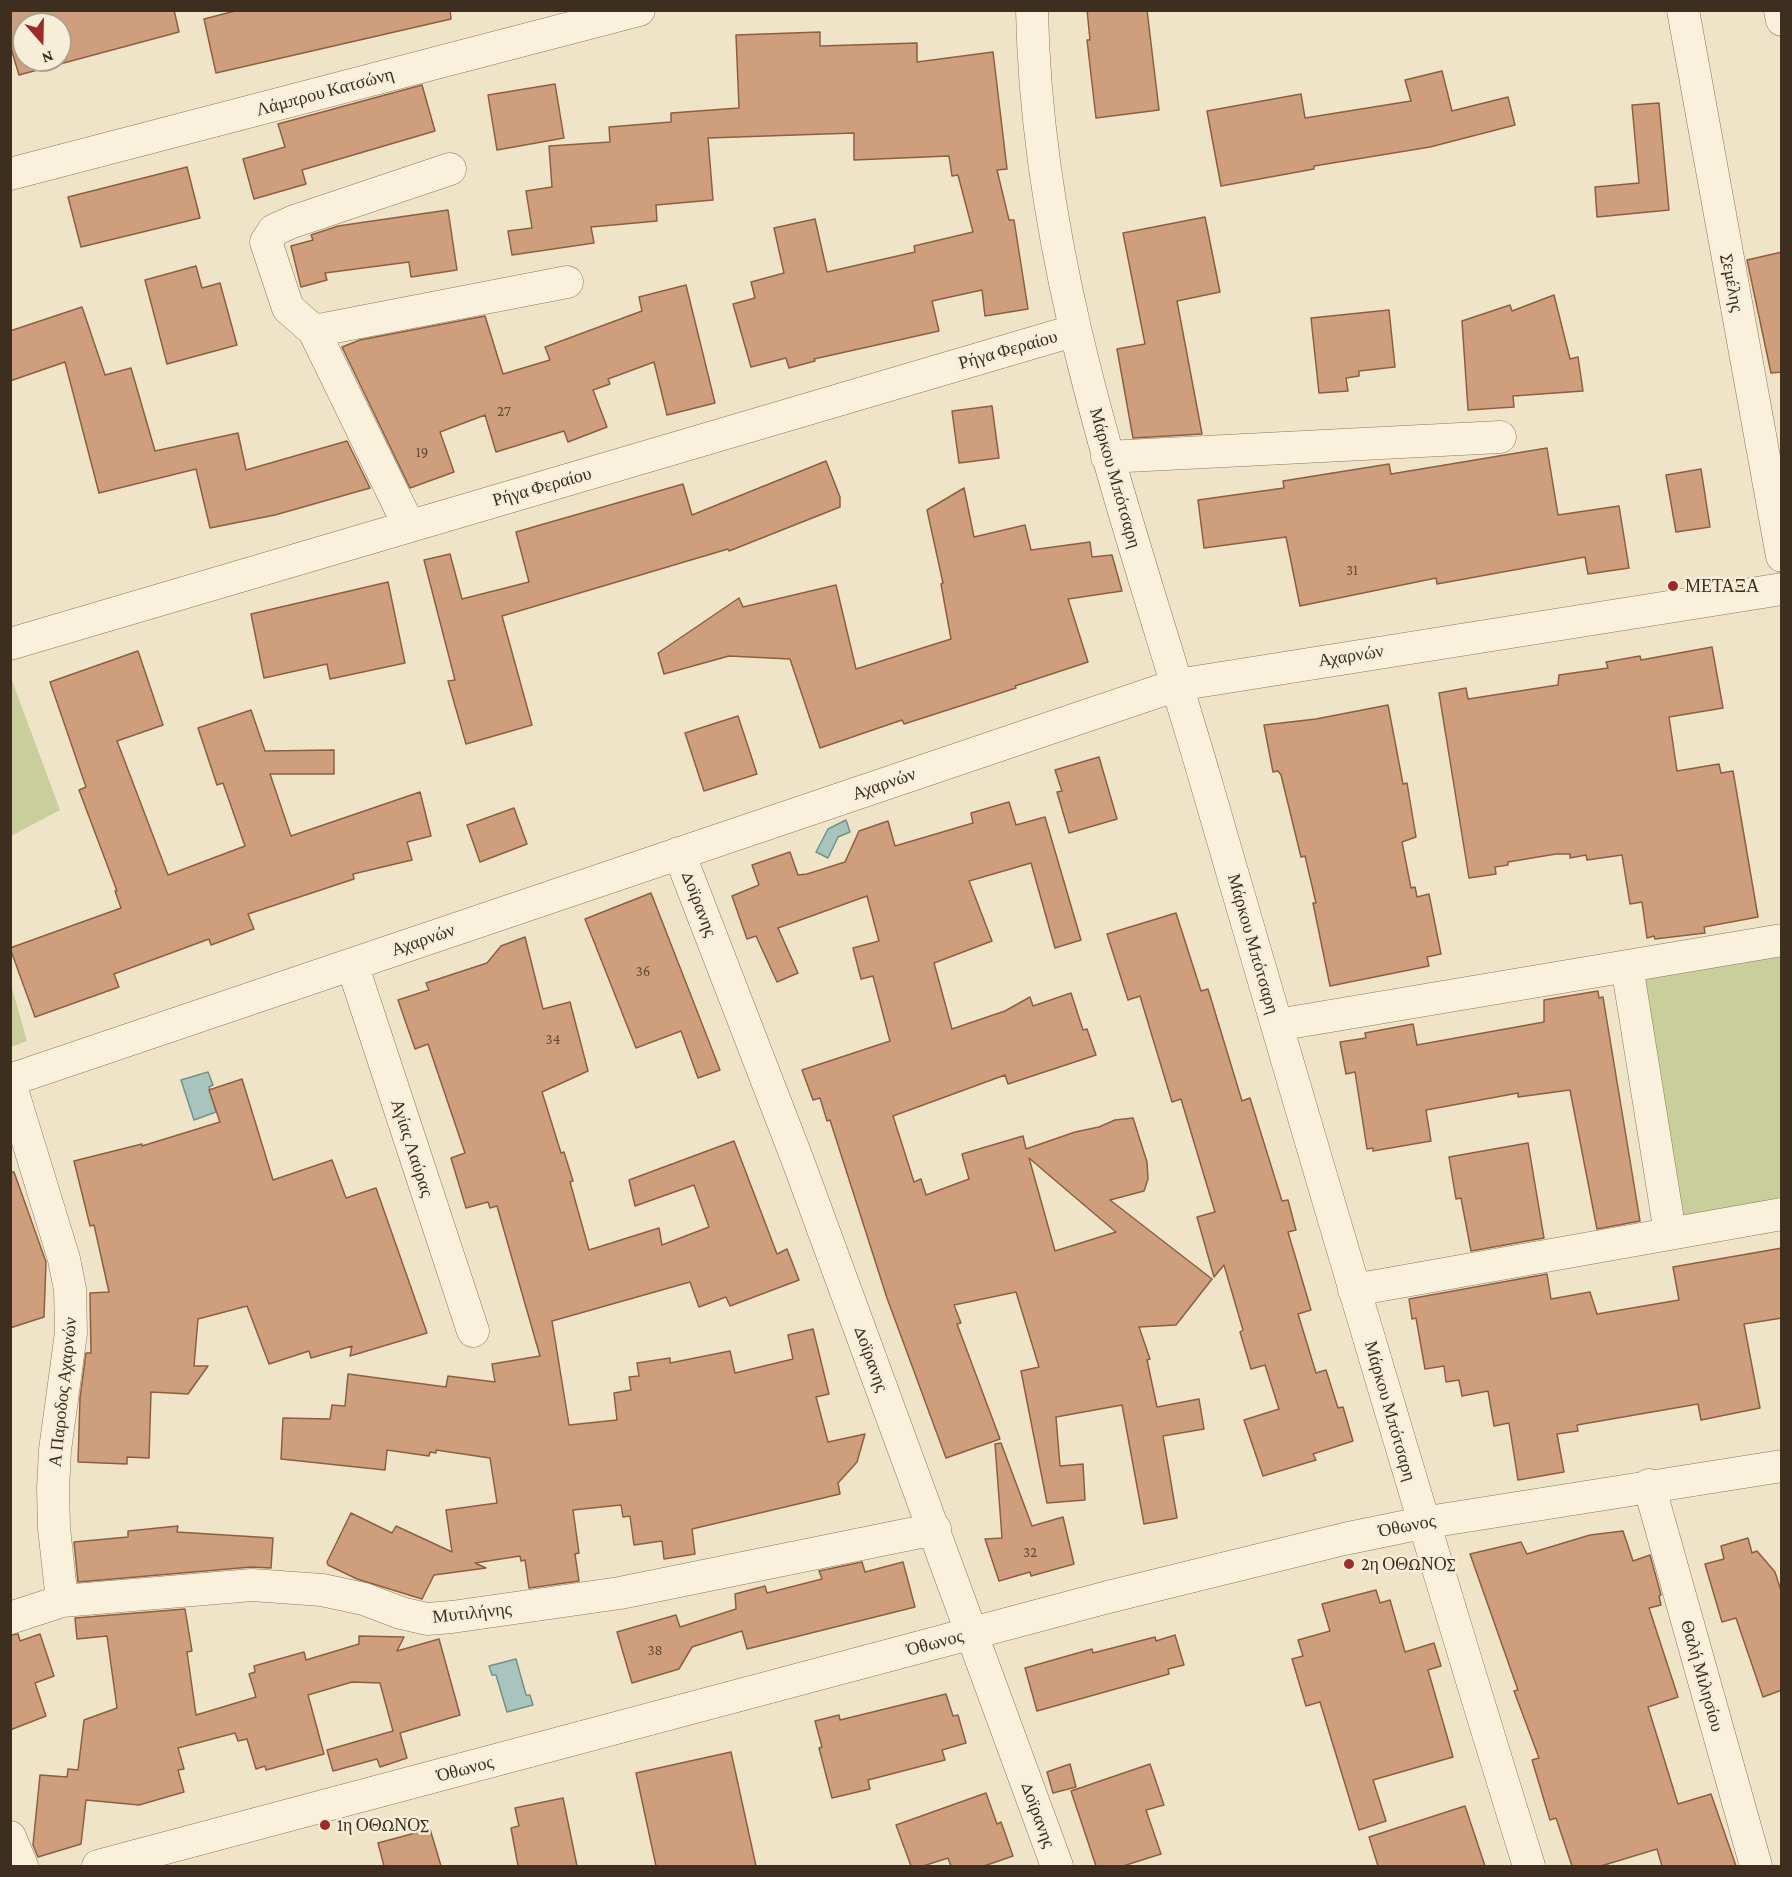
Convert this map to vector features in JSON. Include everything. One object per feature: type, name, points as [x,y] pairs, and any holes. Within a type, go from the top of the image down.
[{"type":"street","name":"Λάμπρου Κατσώνη","points":[[10,174],[639,10]]},
{"type":"street","name":"Μάρκου Μπότσαρη","points":[[1032,10],[1033,69],[1058,250],[1073,331],[1107,457],[1177,685],[1422,1522],[1529,1866]]},
{"type":"street","name":"Σεμέλης","points":[[1683,10],[1782,556]]},
{"type":"street","points":[[1780,10],[1782,20]]},
{"type":"street","points":[[409,526],[314,331],[288,308],[266,242],[274,230],[450,169]]},
{"type":"street","points":[[314,331],[567,282]]},
{"type":"street","name":"Ρήγα Φεραίου","points":[[10,644],[1073,331]]},
{"type":"street","points":[[1107,457],[1500,437]]},
{"type":"street","name":"Αχαρνών","points":[[10,1082],[1177,685],[1782,589]]},
{"type":"street","name":"Δοϊρανης","points":[[679,853],[798,1161],[1057,1866]]},
{"type":"street","points":[[1277,1025],[1782,940]]},
{"type":"street","name":"Αγίας Λαύρας","points":[[352,964],[473,1330]]},
{"type":"street","points":[[1627,966],[1670,1233]]},
{"type":"street","name":"Α Παροδος Αχαρνών","points":[[10,1082],[64,1259],[70,1289],[71,1333],[55,1450],[53,1489],[54,1528],[62,1601]]},
{"type":"street","points":[[1354,1290],[1782,1214]]},
{"type":"street","name":"Όθωνος","points":[[98,1866],[1107,1597],[1422,1522],[1782,1466]]},
{"type":"street","name":"Θαλή Μιλησίου","points":[[1649,1485],[1756,1866]]},
{"type":"street","name":"Μυτιλήνης","points":[[10,1618],[62,1601],[252,1585],[291,1586],[364,1599],[401,1613],[427,1619],[452,1617],[620,1593],[934,1529]]},
{"type":"street","points":[[10,1836],[22,1866]]},
{"type":"green space","points":[[10,675],[60,810],[11,836],[10,836]]},
{"type":"green space","points":[[1781,950],[1781,1205],[1680,1221],[1640,973]]},
{"type":"green space","points":[[10,981],[27,1041],[11,1047],[10,1047]]},
{"type":"water","points":[[846,820],[850,832],[838,837],[828,858],[816,852],[828,829]]},
{"type":"water","points":[[208,1072],[213,1085],[209,1087],[216,1112],[194,1120],[181,1080]]},
{"type":"water","points":[[516,1659],[526,1695],[530,1695],[533,1705],[507,1712],[496,1675],[492,1675],[489,1666]]},
{"type":"building","points":[[10,10],[174,10],[179,32],[72,61],[72,12],[12,12],[12,52]]},
{"type":"building","points":[[239,10],[450,10],[451,19],[216,73],[204,19]]},
{"type":"building","points":[[1087,10],[1147,10],[1159,110],[1096,118],[1087,40],[1090,40]]},
{"type":"building","points":[[820,32],[820,46],[917,43],[917,62],[993,52],[1007,169],[997,170],[1009,220],[1014,220],[1028,309],[985,316],[982,290],[932,301],[939,331],[814,359],[815,361],[789,368],[786,358],[751,367],[733,304],[755,298],[751,282],[784,273],[774,228],[815,219],[827,272],[915,252],[914,246],[973,232],[958,175],[952,176],[949,156],[854,160],[854,133],[708,138],[713,200],[656,205],[657,221],[591,227],[594,243],[512,255],[508,231],[532,228],[526,191],[552,187],[549,146],[610,142],[609,127],[671,122],[671,113],[739,108],[736,35]]},
{"type":"building","points":[[1442,71],[1452,111],[1508,97],[1515,125],[1430,147],[1314,166],[1314,169],[1221,186],[1207,111],[1301,94],[1305,118],[1411,101],[1405,80]]},
{"type":"building","points":[[555,84],[564,138],[497,150],[488,95]]},
{"type":"building","points":[[422,85],[435,131],[302,170],[306,184],[254,199],[243,159],[285,147],[278,124]]},
{"type":"building","points":[[1659,103],[1669,210],[1597,217],[1595,187],[1639,183],[1632,105]]},
{"type":"building","points":[[187,167],[200,218],[81,247],[68,197]]},
{"type":"building","points":[[448,210],[457,270],[411,277],[409,262],[325,273],[327,280],[301,287],[291,246],[313,240],[311,235],[338,226]]},
{"type":"building","points":[[1205,217],[1220,292],[1177,301],[1202,434],[1133,438],[1117,349],[1145,344],[1123,233]]},
{"type":"building","points":[[1782,252],[1782,372],[1771,373],[1747,260]]},
{"type":"building","points":[[196,266],[202,288],[220,283],[237,345],[167,364],[145,280]]},
{"type":"building","points":[[686,285],[715,403],[667,415],[654,362],[608,379],[610,384],[593,390],[607,427],[568,442],[564,431],[496,452],[485,415],[440,432],[454,472],[410,488],[342,347],[360,340],[485,316],[503,374],[550,360],[545,347],[642,311],[639,297]]},
{"type":"building","points":[[1554,295],[1570,359],[1578,357],[1583,391],[1513,396],[1514,407],[1468,410],[1462,321],[1510,305],[1512,311]]},
{"type":"building","points":[[82,307],[105,375],[131,368],[155,451],[238,433],[246,470],[347,441],[370,488],[275,515],[210,528],[196,469],[99,493],[65,362],[10,381],[10,331]]},
{"type":"building","points":[[1389,310],[1395,367],[1359,371],[1359,376],[1346,378],[1348,391],[1319,393],[1311,318]]},
{"type":"building","points":[[992,406],[999,458],[959,463],[952,411]]},
{"type":"building","points":[[1547,448],[1558,515],[1619,506],[1629,568],[1588,574],[1585,557],[1437,584],[1436,578],[1300,606],[1286,537],[1204,548],[1198,500],[1284,488],[1283,481],[1389,464],[1391,474]]},
{"type":"building","points":[[826,461],[840,497],[840,507],[729,551],[728,549],[502,616],[532,725],[466,744],[448,681],[455,680],[424,560],[450,554],[462,599],[529,582],[516,532],[683,484],[692,515]]},
{"type":"building","points":[[1701,469],[1710,527],[1676,532],[1666,475]]},
{"type":"building","points":[[964,488],[974,537],[1025,525],[1031,550],[1090,542],[1092,557],[1112,555],[1122,591],[1068,599],[1088,662],[904,724],[902,720],[820,748],[790,659],[729,656],[664,674],[658,653],[739,598],[743,607],[836,585],[856,669],[951,639],[941,584],[943,583],[927,510]]},
{"type":"building","points":[[388,582],[405,663],[330,679],[327,664],[264,678],[251,614]]},
{"type":"building","points":[[1712,647],[1723,708],[1669,717],[1677,771],[1719,764],[1721,773],[1733,771],[1758,917],[1704,927],[1705,933],[1647,938],[1642,902],[1630,904],[1622,855],[1587,860],[1586,855],[1570,858],[1570,854],[1556,854],[1508,862],[1508,865],[1495,867],[1496,874],[1469,878],[1439,693],[1466,688],[1468,699],[1558,685],[1559,675],[1608,668],[1606,662],[1640,656],[1641,660]]},
{"type":"building","points":[[138,651],[163,725],[117,741],[168,875],[245,846],[223,783],[217,785],[198,728],[251,710],[265,751],[334,750],[334,774],[270,774],[291,836],[420,792],[431,836],[407,842],[412,860],[353,874],[354,879],[248,914],[254,929],[211,945],[209,939],[114,974],[119,987],[35,1017],[10,948],[121,908],[115,891],[117,891],[79,790],[86,787],[50,682]]},
{"type":"building","points":[[1388,705],[1403,784],[1407,783],[1416,837],[1402,842],[1411,888],[1415,887],[1417,897],[1429,894],[1441,954],[1427,957],[1429,966],[1330,986],[1313,903],[1316,903],[1305,856],[1301,857],[1281,775],[1278,771],[1273,772],[1264,725],[1316,719]]},
{"type":"building","points":[[738,716],[757,774],[704,791],[685,733]]},
{"type":"building","points":[[1099,757],[1117,819],[1069,833],[1057,792],[1062,791],[1055,770]]},
{"type":"building","points":[[1009,802],[1016,825],[1045,817],[1081,940],[1055,948],[1031,863],[969,881],[992,941],[934,963],[952,1029],[1005,1011],[1030,997],[1033,1006],[1071,993],[1083,1030],[1087,1029],[1096,1055],[1008,1084],[1005,1075],[893,1116],[914,1182],[921,1179],[926,1195],[969,1179],[962,1154],[1023,1136],[1026,1149],[1115,1120],[1133,1118],[1147,1162],[1148,1179],[1144,1191],[1110,1200],[1212,1279],[1176,1325],[1139,1327],[1150,1359],[1147,1360],[1157,1407],[1199,1399],[1204,1429],[1163,1436],[1177,1518],[1144,1524],[1122,1405],[1056,1417],[1060,1466],[1083,1464],[1085,1500],[1047,1503],[1021,1371],[1039,1367],[1016,1292],[954,1305],[961,1323],[957,1324],[1000,1439],[946,1458],[887,1298],[830,1120],[827,1121],[820,1098],[813,1100],[802,1070],[890,1041],[873,976],[861,979],[853,948],[879,941],[867,896],[778,928],[798,973],[777,982],[756,936],[747,939],[732,896],[759,885],[752,865],[790,852],[798,875],[807,874],[845,862],[859,831],[888,821],[895,846],[973,823],[971,813]],"holes":[[[1029,1158],[1116,1232],[1055,1251]]]},
{"type":"building","points":[[514,808],[527,844],[480,862],[467,825]]},
{"type":"building","points":[[651,893],[720,1070],[698,1078],[681,1031],[636,1048],[585,919]]},
{"type":"building","points":[[1176,913],[1201,991],[1208,989],[1242,1101],[1250,1098],[1282,1201],[1288,1200],[1296,1230],[1288,1232],[1311,1310],[1298,1314],[1316,1373],[1326,1370],[1338,1408],[1343,1407],[1353,1441],[1313,1454],[1316,1460],[1263,1476],[1244,1420],[1279,1409],[1265,1365],[1251,1369],[1240,1332],[1243,1330],[1224,1265],[1214,1277],[1197,1217],[1215,1212],[1181,1099],[1172,1102],[1140,996],[1128,1000],[1107,934]]},
{"type":"building","points":[[525,937],[543,1009],[570,1002],[588,1071],[542,1092],[561,1153],[564,1152],[573,1181],[570,1182],[589,1250],[659,1228],[662,1245],[709,1227],[694,1185],[635,1206],[629,1180],[734,1141],[777,1254],[787,1249],[799,1280],[730,1306],[726,1297],[699,1307],[690,1282],[552,1321],[569,1425],[617,1420],[614,1393],[631,1390],[629,1377],[639,1376],[637,1363],[670,1358],[670,1363],[730,1351],[735,1373],[793,1359],[788,1335],[813,1329],[829,1394],[816,1397],[828,1442],[865,1434],[857,1462],[838,1483],[840,1494],[692,1529],[695,1554],[664,1559],[662,1541],[634,1545],[630,1516],[623,1517],[621,1505],[573,1510],[579,1553],[575,1554],[579,1581],[529,1588],[525,1560],[521,1561],[520,1556],[475,1563],[486,1568],[434,1575],[422,1599],[357,1579],[328,1565],[327,1562],[351,1513],[392,1533],[396,1526],[452,1552],[446,1510],[497,1503],[490,1458],[436,1450],[436,1453],[430,1452],[429,1456],[387,1450],[385,1470],[281,1459],[283,1418],[330,1419],[332,1405],[345,1406],[348,1374],[446,1387],[448,1376],[495,1382],[492,1364],[540,1356],[497,1206],[490,1208],[488,1202],[466,1208],[451,1158],[465,1153],[428,1044],[415,1049],[398,1000],[429,990],[426,983],[487,963],[501,946]]},
{"type":"building","points":[[1598,991],[1599,998],[1603,997],[1640,1221],[1597,1229],[1570,1090],[1518,1097],[1518,1093],[1426,1110],[1431,1141],[1373,1151],[1373,1148],[1367,1149],[1355,1072],[1346,1074],[1340,1042],[1366,1038],[1365,1033],[1413,1024],[1417,1045],[1544,1022],[1544,1000]]},
{"type":"building","points":[[242,1079],[273,1180],[332,1160],[346,1198],[376,1188],[427,1333],[350,1356],[352,1346],[311,1358],[309,1351],[269,1364],[247,1306],[198,1319],[194,1366],[208,1366],[188,1394],[151,1392],[149,1458],[127,1457],[127,1464],[78,1462],[80,1398],[86,1353],[91,1353],[90,1293],[109,1292],[94,1225],[90,1226],[74,1161],[142,1144],[142,1146],[220,1122],[209,1090]]},
{"type":"building","points":[[1528,1143],[1544,1238],[1471,1251],[1461,1198],[1456,1199],[1449,1157]]},
{"type":"building","points":[[10,1172],[14,1172],[46,1262],[44,1317],[10,1328]]},
{"type":"building","points":[[1782,1248],[1782,1318],[1744,1324],[1760,1408],[1701,1420],[1698,1404],[1577,1425],[1578,1431],[1557,1434],[1564,1472],[1518,1480],[1509,1423],[1494,1426],[1488,1391],[1462,1396],[1459,1380],[1446,1382],[1444,1366],[1425,1369],[1416,1318],[1412,1319],[1409,1299],[1547,1274],[1551,1299],[1590,1292],[1597,1314],[1679,1300],[1673,1267]]},
{"type":"building","points":[[1001,1443],[1032,1526],[1063,1517],[1074,1564],[1031,1576],[1030,1572],[999,1581],[985,1539],[1002,1538],[995,1444]]},
{"type":"building","points":[[178,1526],[177,1532],[273,1538],[271,1568],[251,1567],[78,1582],[74,1542],[128,1537],[128,1531]]},
{"type":"building","points":[[1623,1531],[1633,1561],[1650,1555],[1661,1595],[1659,1596],[1661,1605],[1649,1608],[1678,1697],[1648,1707],[1678,1804],[1711,1794],[1736,1866],[1662,1866],[1657,1849],[1601,1866],[1572,1866],[1556,1818],[1550,1820],[1532,1760],[1539,1758],[1514,1691],[1518,1690],[1470,1554],[1521,1542],[1527,1554],[1590,1535]]},
{"type":"building","points":[[1748,1538],[1752,1553],[1757,1551],[1775,1572],[1782,1594],[1782,1690],[1763,1697],[1736,1618],[1722,1622],[1705,1564],[1724,1559],[1721,1546]]},
{"type":"building","points":[[862,1562],[865,1572],[903,1562],[915,1607],[747,1649],[742,1631],[692,1647],[679,1669],[632,1683],[617,1632],[676,1615],[680,1627],[736,1609],[735,1594],[765,1586],[767,1593],[822,1579],[819,1571]]},
{"type":"building","points":[[1376,1590],[1380,1603],[1390,1600],[1405,1652],[1434,1643],[1441,1666],[1428,1670],[1453,1757],[1373,1780],[1386,1821],[1359,1830],[1320,1702],[1306,1706],[1292,1659],[1303,1656],[1298,1640],[1330,1631],[1322,1604]]},
{"type":"building","points":[[185,1609],[192,1651],[187,1652],[196,1715],[256,1697],[249,1674],[255,1672],[254,1666],[304,1652],[306,1660],[359,1644],[359,1636],[404,1637],[397,1651],[439,1639],[460,1715],[400,1733],[407,1758],[380,1767],[377,1759],[333,1771],[327,1750],[393,1731],[380,1683],[352,1682],[308,1695],[324,1754],[266,1770],[265,1766],[256,1769],[247,1739],[238,1741],[235,1733],[178,1748],[184,1769],[178,1770],[184,1792],[139,1805],[86,1800],[81,1844],[38,1857],[33,1845],[40,1775],[67,1777],[68,1769],[78,1770],[84,1720],[117,1708],[107,1636],[77,1639],[75,1618]]},
{"type":"building","points":[[18,1634],[20,1641],[40,1634],[54,1676],[35,1683],[46,1716],[10,1730],[10,1635]]},
{"type":"building","points":[[1175,1635],[1184,1665],[1168,1669],[1169,1674],[1037,1711],[1025,1668],[1092,1649],[1093,1653],[1155,1637],[1156,1641]]},
{"type":"building","points":[[946,1694],[953,1716],[958,1715],[966,1743],[942,1750],[945,1760],[868,1780],[870,1789],[832,1798],[819,1748],[822,1747],[815,1721],[839,1715],[840,1720]]},
{"type":"building","points":[[731,1752],[756,1866],[656,1866],[636,1773]]},
{"type":"building","points":[[1070,1764],[1076,1787],[1053,1793],[1047,1772]]},
{"type":"building","points":[[1150,1764],[1164,1805],[1146,1810],[1161,1854],[1123,1866],[1096,1866],[1071,1791]]},
{"type":"building","points":[[986,1793],[997,1824],[1001,1822],[1013,1856],[984,1866],[951,1866],[948,1858],[923,1866],[911,1866],[896,1825]]},
{"type":"building","points":[[563,1798],[577,1866],[518,1866],[511,1828],[519,1826],[515,1808]]},
{"type":"building","points":[[1465,1806],[1485,1866],[1378,1866],[1369,1837]]},
{"type":"building","points":[[430,1829],[441,1866],[384,1866],[378,1843]]},
{"type":"place","name":"ΜΕΤΑΞΑ","points":[[1673,586]]},
{"type":"place","name":"2η ΟΘΩΝΟΣ","points":[[1349,1564]]},
{"type":"place","name":"1η ΟΘΩΝΟΣ","points":[[325,1825]]}]
